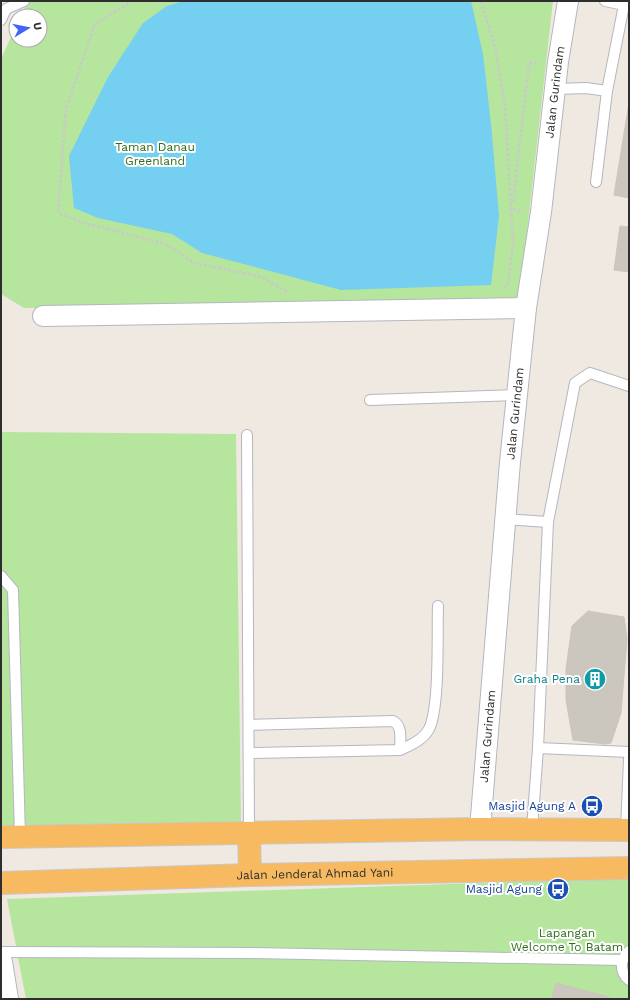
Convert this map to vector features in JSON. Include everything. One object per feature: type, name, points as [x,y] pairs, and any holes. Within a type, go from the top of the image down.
[{"type":"highway","points":[[10,836],[480,828],[532,830],[628,830]]},
{"type":"highway","points":[[249,833],[250,875]]},
{"type":"highway","name":"Jalan Jenderal Ahmad Yani","points":[[1,883],[250,875],[629,868]]},
{"type":"street","name":"Jalan Gurindam","points":[[480,828],[506,519],[526,308],[541,212],[558,62],[568,1]]},
{"type":"street","points":[[43,316],[526,308]]},
{"type":"street","points":[[1,962],[7,999]]},
{"type":"lane","points":[[1,20],[6,9],[24,1]]},
{"type":"lane","points":[[596,182],[607,91],[627,6],[605,1]]},
{"type":"lane","points":[[555,89],[586,88],[607,91]]},
{"type":"lane","points":[[532,830],[538,748],[548,522],[575,383],[590,373],[629,386]]},
{"type":"lane","points":[[370,400],[517,395]]},
{"type":"lane","points":[[247,435],[249,833]]},
{"type":"lane","points":[[506,519],[548,522]]},
{"type":"lane","points":[[1,576],[13,590],[10,836]]},
{"type":"lane","points":[[249,753],[400,750],[420,740],[429,729],[435,709],[438,606]]},
{"type":"lane","points":[[249,725],[393,721],[398,723],[400,728],[400,750]]},
{"type":"lane","points":[[538,748],[629,752]]},
{"type":"lane","points":[[628,830],[629,760]]},
{"type":"lane","points":[[629,951],[622,960],[622,971],[629,980]]},
{"type":"lane","points":[[1,952],[260,953],[622,960]]},
{"type":"path","points":[[133,1],[95,24],[66,108],[58,213],[84,223],[166,244],[194,263],[262,277],[288,292]]},
{"type":"path","points":[[481,1],[496,52],[505,106],[512,210],[513,243],[508,284],[500,292]]},
{"type":"path","points":[[512,210],[529,63],[558,62]]},
{"type":"green space","name":"Taman Danau Greenland","points":[[28,1],[553,1],[519,303],[24,308],[1,294],[1,59],[8,44],[8,48],[48,48],[48,8],[25,8]]},
{"type":"green space","points":[[1,432],[236,434],[241,825],[1,826]]},
{"type":"green space","name":"Lapangan Welcome To Batam","points":[[629,878],[629,962],[625,974],[629,987],[629,999],[26,999],[7,899]]},
{"type":"water","name":"Taman Danau Greenland","points":[[183,1],[471,1],[483,54],[499,216],[491,285],[341,290],[202,253],[172,234],[98,218],[74,208],[69,156],[108,77],[143,23],[167,6]]},
{"type":"building","points":[[629,103],[629,198],[614,195]]},
{"type":"building","points":[[620,226],[629,227],[629,272],[614,270]]},
{"type":"building","name":"Graha Pena","points":[[588,611],[624,617],[627,639],[621,713],[611,743],[605,744],[573,740],[566,700],[566,669],[572,626]]},
{"type":"building","points":[[556,983],[609,997],[608,999],[552,999]]},
{"type":"place","name":"Graha Pena","points":[[595,679]]},
{"type":"place","name":"Masjid Agung A","points":[[592,806]]},
{"type":"place","name":"Masjid Agung","points":[[558,889]]}]
